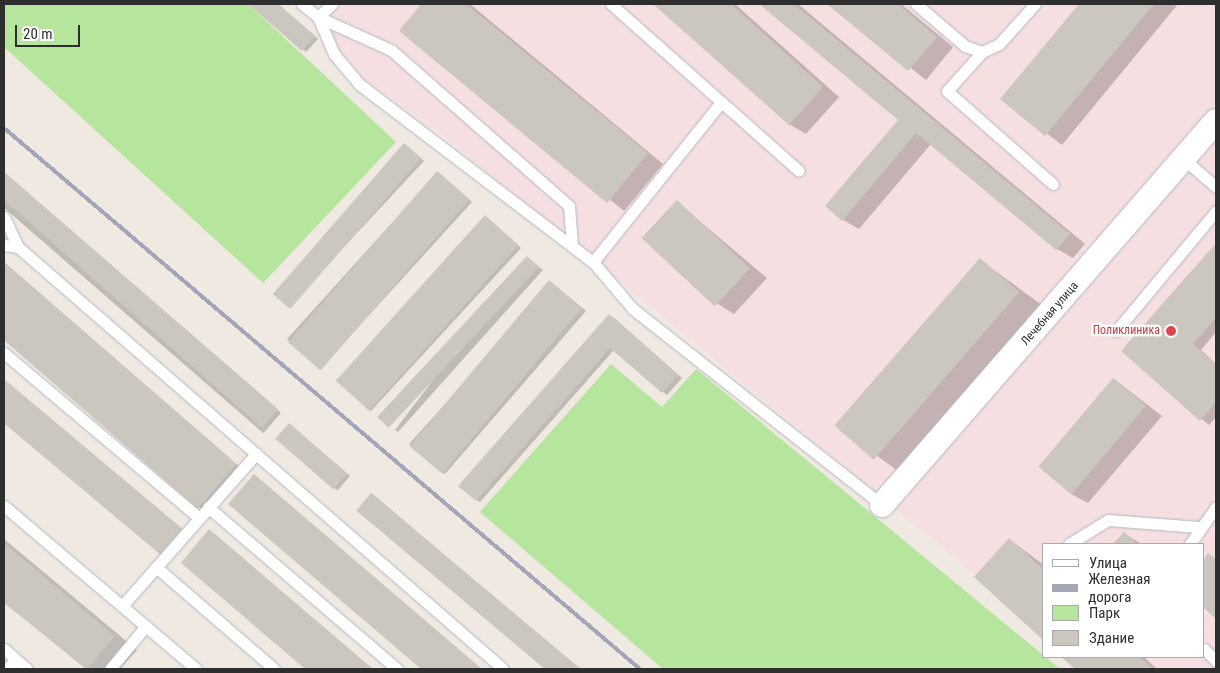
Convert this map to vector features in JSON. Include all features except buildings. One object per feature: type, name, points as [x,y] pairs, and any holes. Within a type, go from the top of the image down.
[{"type":"street","name":"Лечебная улица","points":[[882,505],[1185,160],[1216,122]]},
{"type":"lane","points":[[302,4],[318,18],[390,50],[569,206],[572,246]]},
{"type":"lane","points":[[318,18],[332,4]]},
{"type":"lane","points":[[611,4],[799,171]]},
{"type":"lane","points":[[916,4],[965,46],[982,52]]},
{"type":"lane","points":[[1036,4],[999,44],[982,52],[947,91],[1054,184]]},
{"type":"lane","points":[[318,18],[334,54],[359,84],[592,262],[634,309],[882,505]]},
{"type":"lane","points":[[592,262],[721,102]]},
{"type":"lane","points":[[1185,160],[1216,187]]},
{"type":"lane","points":[[1116,331],[1216,211]]},
{"type":"lane","points":[[4,217],[18,247],[503,669]]},
{"type":"lane","points":[[4,245],[18,247]]},
{"type":"lane","points":[[4,353],[199,518]]},
{"type":"lane","points":[[122,606],[256,454]]},
{"type":"lane","points":[[4,506],[196,669]]},
{"type":"lane","points":[[1191,543],[1199,527],[1216,507]]},
{"type":"lane","points":[[208,508],[398,669]]},
{"type":"lane","points":[[1071,543],[1108,520],[1199,527]]},
{"type":"lane","points":[[156,567],[274,669]]},
{"type":"lane","points":[[110,669],[146,626]]},
{"type":"lane","points":[[4,650],[27,669]]},
{"type":"lane","points":[[1205,650],[1216,661]]},
{"type":"lane","points":[[7,669],[16,659]]},
{"type":"shaded area","points":[[328,4],[1216,4],[1216,669],[1089,669],[1075,658],[1205,658],[1205,543],[1042,543],[1042,629],[441,134],[364,79],[340,50],[320,10]]},
{"type":"green space","points":[[4,4],[248,4],[396,142],[263,283],[4,47]]},
{"type":"green space","points":[[611,364],[662,407],[696,369],[1042,654],[1042,658],[1047,658],[1060,669],[663,669],[480,512]]},
{"type":"railway","points":[[4,128],[640,669]]},
{"type":"place","name":"Поликлиника","points":[[1171,331]]}]
